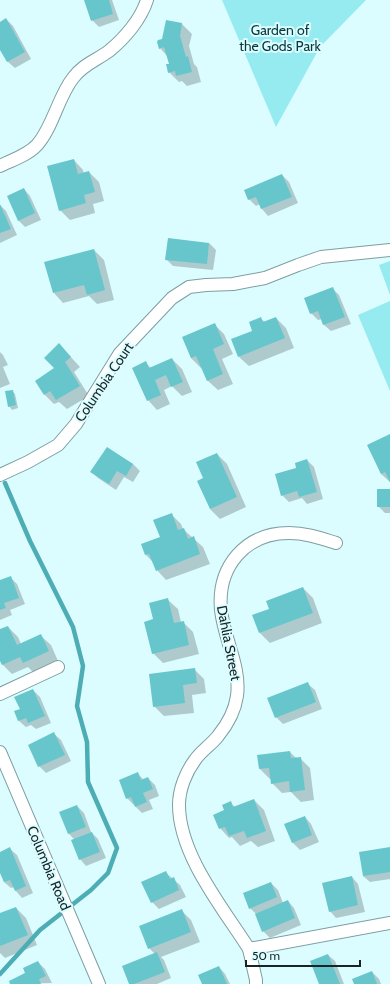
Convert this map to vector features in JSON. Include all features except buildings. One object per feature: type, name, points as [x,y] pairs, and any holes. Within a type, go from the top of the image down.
[{"type":"street","points":[[0,166],[27,153],[36,146],[44,136],[72,78],[81,68],[109,51],[124,37],[144,8],[147,0]]},
{"type":"street","name":"Columbia Court","points":[[0,475],[28,462],[58,445],[76,424],[120,353],[172,298],[189,287],[233,284],[265,278],[321,257],[390,250]]},
{"type":"street","name":"Dahlia Street","points":[[249,949],[212,894],[194,861],[184,838],[178,804],[181,787],[186,774],[195,760],[218,736],[227,724],[233,712],[237,697],[238,683],[221,611],[223,579],[229,566],[237,555],[261,538],[274,534],[306,534],[336,543]]},
{"type":"street","points":[[0,694],[58,667]]},
{"type":"street","name":"Columbia Road","points":[[0,752],[99,984]]},
{"type":"street","points":[[256,984],[249,949],[390,923]]},
{"type":"green space","name":"Garden of the Gods Park","points":[[222,0],[366,0],[320,47],[276,127]]},
{"type":"green space","points":[[390,261],[390,295],[379,265]]},
{"type":"green space","points":[[390,301],[390,391],[358,315]]},
{"type":"waterway","points":[[0,974],[40,930],[91,890],[108,873],[117,848],[88,782],[87,742],[77,706],[83,666],[73,627],[30,541],[5,483]]}]
